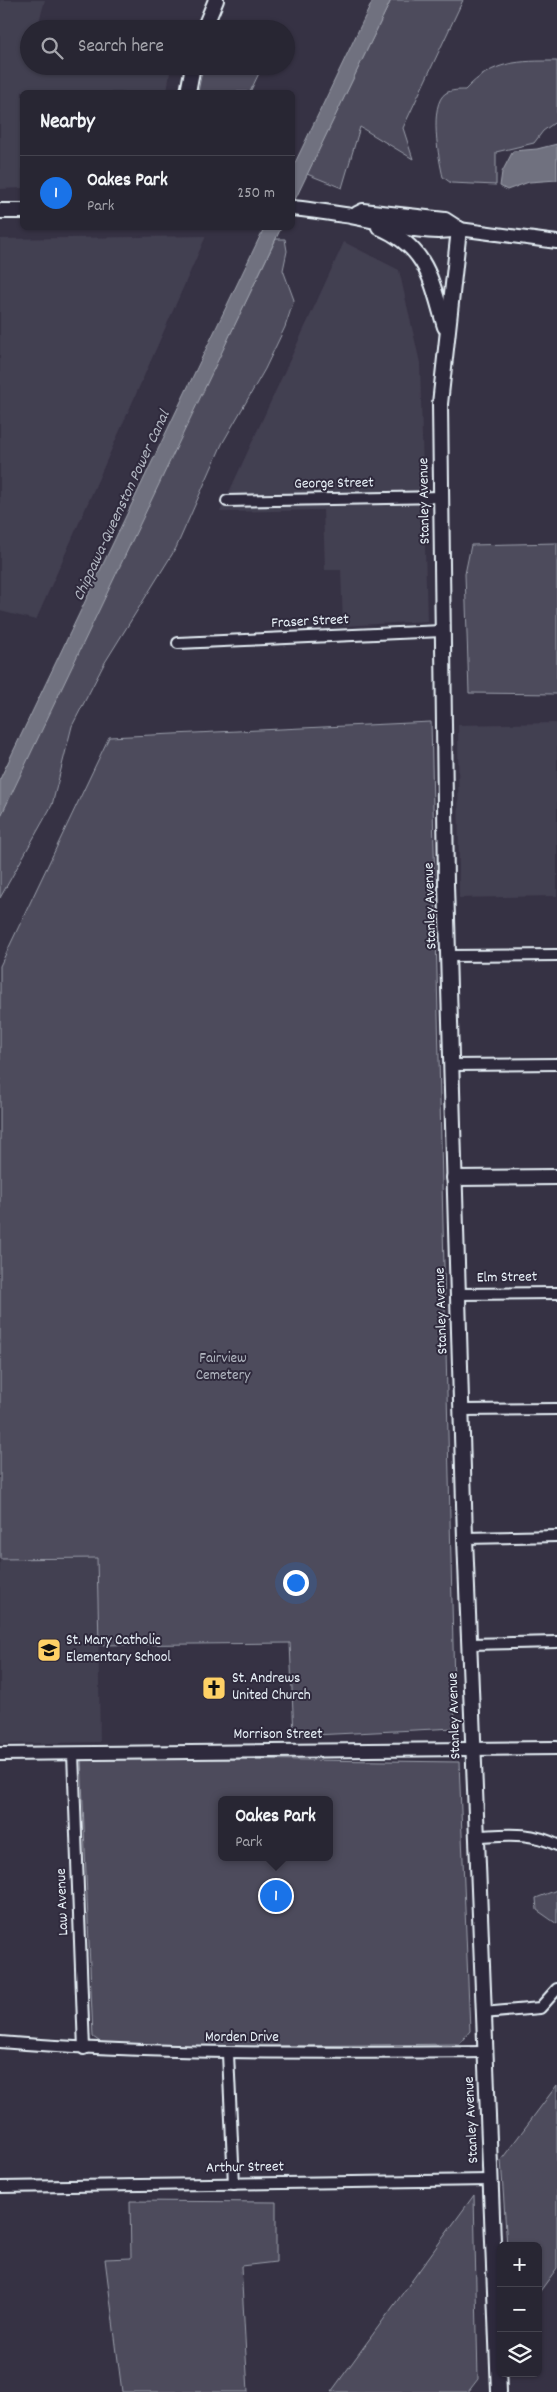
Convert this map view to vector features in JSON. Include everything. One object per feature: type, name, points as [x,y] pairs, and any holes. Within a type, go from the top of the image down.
[{"type":"main road","points":[[208,20],[216,0]]},
{"type":"main road","points":[[188,90],[191,75]]},
{"type":"main road","points":[[298,208],[352,216],[381,224],[443,232],[459,229]]},
{"type":"main road","points":[[0,211],[20,211]]},
{"type":"main road","points":[[352,216],[400,237],[414,249],[426,268],[448,335]]},
{"type":"main road","name":"Stanley Avenue","points":[[459,229],[440,404],[443,497],[442,631],[454,1178],[465,1538],[499,2392]]},
{"type":"main road","points":[[454,1178],[557,1176]]},
{"type":"street","points":[[459,229],[557,242]]},
{"type":"street","name":"George Street","points":[[227,500],[443,497]]},
{"type":"street","name":"Fraser Street","points":[[178,642],[442,631]]},
{"type":"street","points":[[449,956],[557,955]]},
{"type":"street","points":[[452,1065],[557,1064]]},
{"type":"street","name":"Elm Street","points":[[458,1294],[557,1292]]},
{"type":"street","points":[[461,1410],[557,1409]]},
{"type":"street","points":[[465,1538],[557,1536]]},
{"type":"street","points":[[469,1644],[557,1642]]},
{"type":"street","name":"Morrison Street","points":[[0,1754],[557,1748]]},
{"type":"street","name":"Law Avenue","points":[[73,1753],[84,2049]]},
{"type":"street","points":[[476,1836],[525,1834],[536,1836],[557,1845]]},
{"type":"street","points":[[484,2013],[540,2008],[557,1988]]},
{"type":"street","name":"Morden Drive","points":[[0,2042],[84,2049],[228,2054],[485,2052]]},
{"type":"street","points":[[228,2054],[234,2184]]},
{"type":"street","name":"Arthur Street","points":[[0,2187],[491,2180]]},
{"type":"shaded area","points":[[0,0],[45,0],[39,20],[20,20],[20,75],[170,75],[167,90],[20,90],[20,188],[0,189]]},
{"type":"shaded area","points":[[206,236],[36,620],[0,611],[0,239]]},
{"type":"shaded area","points":[[344,242],[399,270],[420,363],[427,621],[343,626],[341,570],[325,570],[323,510],[220,512]]},
{"type":"shaded area","points":[[557,723],[557,896],[459,898],[458,725]]},
{"type":"shaded area","name":"St. Mary Catholic Elementary School","points":[[97,1558],[100,1742],[0,1744],[0,1559]]},
{"type":"green space","points":[[391,0],[463,0],[403,128],[413,159],[360,127],[342,188],[307,174]]},
{"type":"green space","points":[[531,61],[557,61],[557,121],[543,131],[534,143],[496,152],[496,185],[451,183],[443,177],[437,146],[436,120],[437,108],[446,93],[465,90],[486,73],[507,64]]},
{"type":"green space","points":[[201,75],[258,75],[251,90],[198,90]]},
{"type":"green space","points":[[276,239],[285,239],[287,251],[283,270],[294,300],[285,327],[265,369],[222,444],[176,548],[104,664],[72,726],[52,805],[0,898],[0,811]]},
{"type":"green space","points":[[557,543],[557,694],[469,693],[465,574],[471,545]]},
{"type":"green space","name":"Fairview Cemetery","points":[[431,722],[455,1728],[294,1736],[290,1643],[99,1645],[97,1558],[0,1559],[0,966],[109,737]]},
{"type":"green space","points":[[81,1757],[459,1762],[470,2031],[459,2044],[109,2048],[93,2037]]},
{"type":"green space","points":[[557,1890],[557,1924],[537,1910],[536,1898]]},
{"type":"green space","points":[[557,2085],[557,2268],[542,2289],[542,2242],[507,2242],[501,2160]]},
{"type":"green space","points":[[474,2195],[478,2379],[468,2392],[331,2392]]},
{"type":"green space","points":[[130,2201],[276,2202],[276,2262],[241,2266],[248,2392],[122,2392],[105,2259],[131,2258]]},
{"type":"water","points":[[373,0],[391,0],[295,200],[295,163]]},
{"type":"water","points":[[557,144],[557,180],[529,182],[507,190],[500,186],[502,172],[513,151],[537,149]]},
{"type":"water","name":"Chippawa-Queenston Power Canal","points":[[263,230],[280,230],[0,818],[0,779]]},
{"type":"place","name":"St. Mary Catholic Elementary School","points":[[49,1650]]},
{"type":"place","name":"St. Andrews United Church","points":[[214,1688]]},
{"type":"place","name":"Oakes Park","points":[[276,1896]]}]
